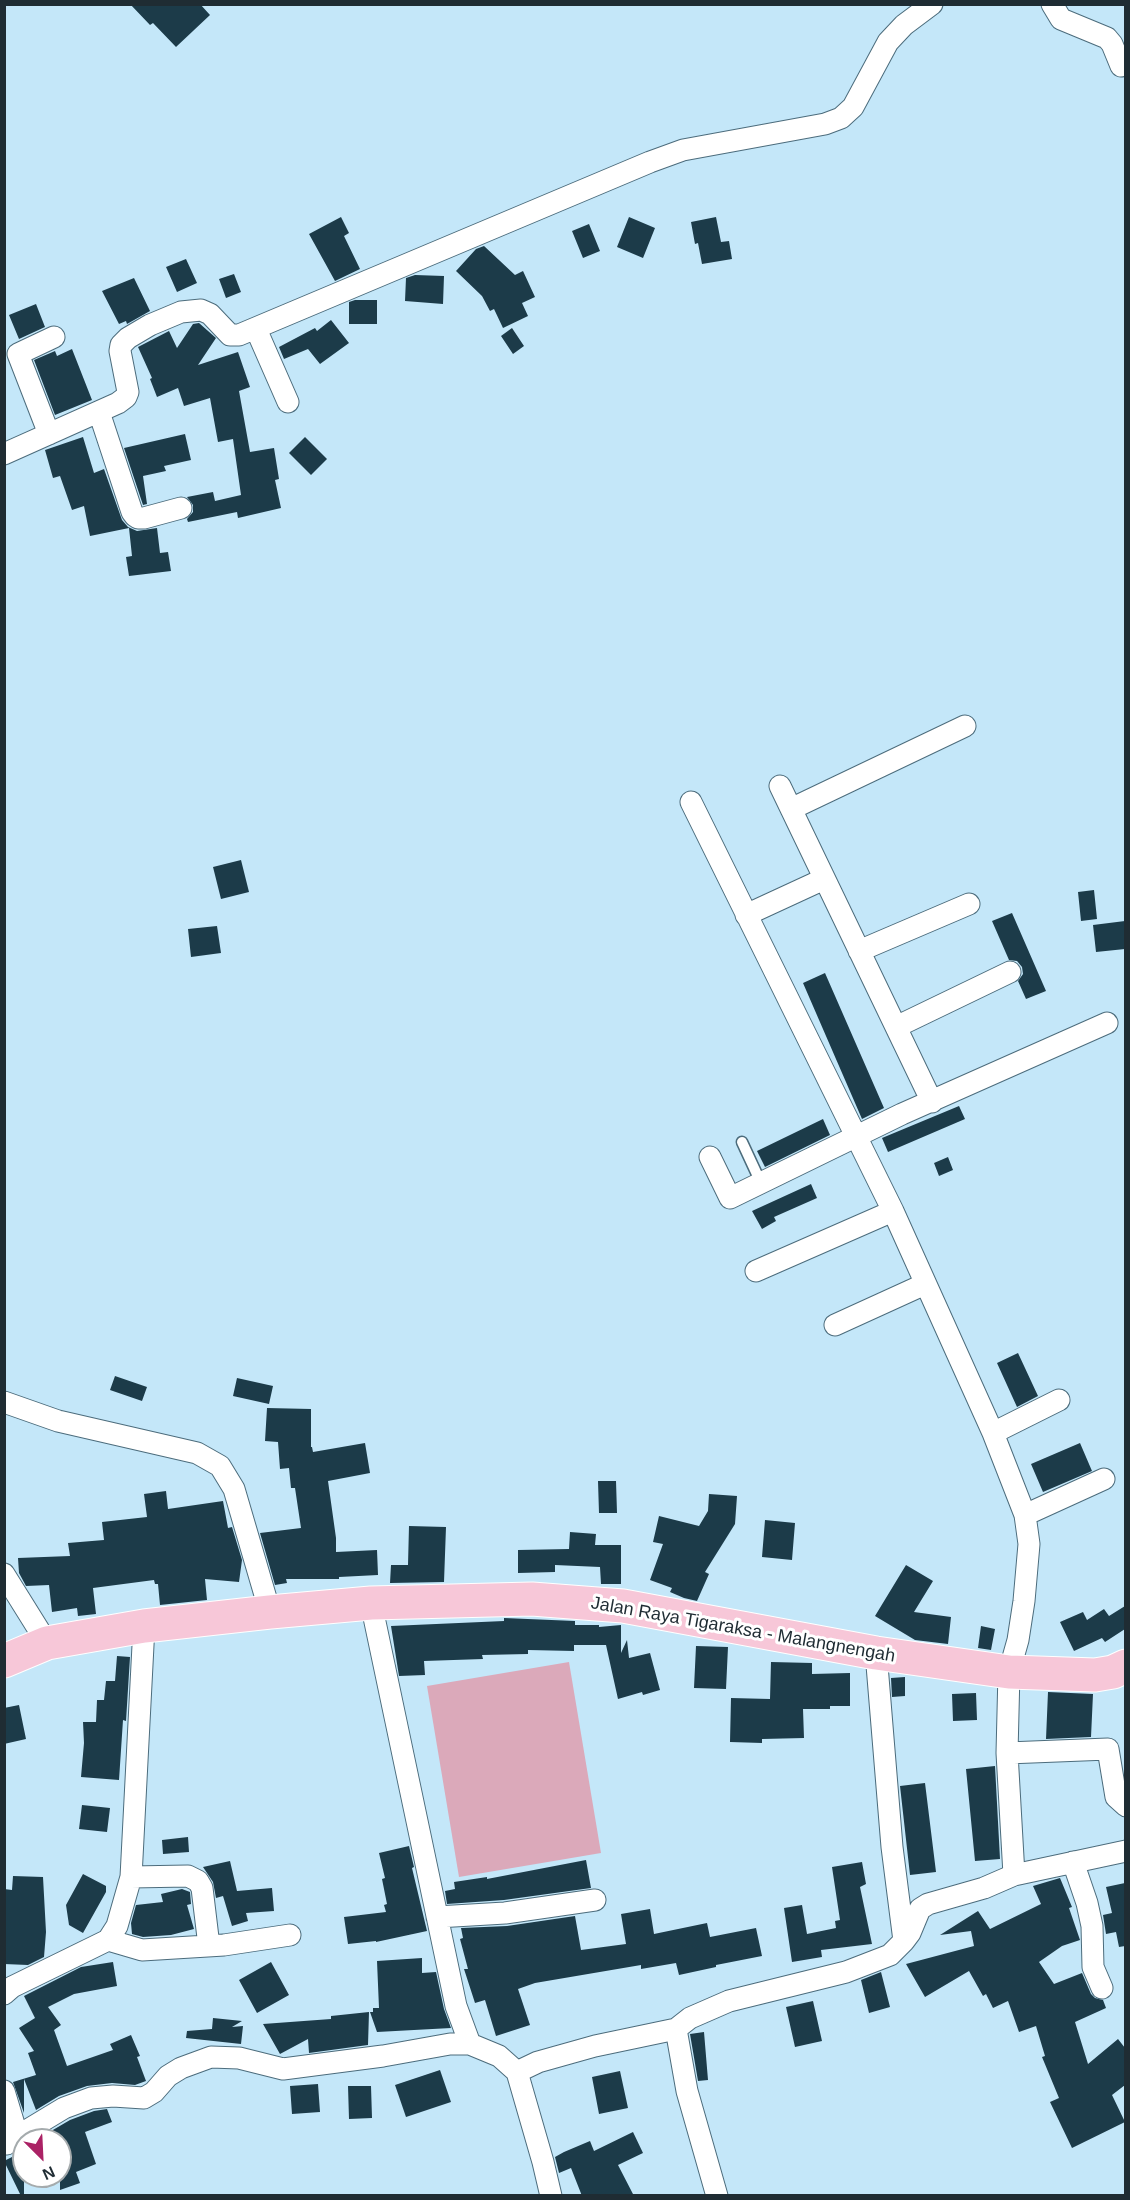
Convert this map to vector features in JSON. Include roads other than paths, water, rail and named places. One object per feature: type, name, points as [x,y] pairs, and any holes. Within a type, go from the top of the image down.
[{"type":"main road","name":"Jalan Raya Tigaraksa - Malangnengah","points":[[4,1661],[47,1643],[144,1626],[371,1603],[532,1599],[623,1606],[876,1653],[1009,1672],[1095,1675],[1113,1672],[1125,1666]]},
{"type":"street","points":[[4,454],[99,412],[126,397],[128,392],[120,351],[121,345],[150,325],[192,309],[201,310],[210,314],[231,335],[239,335],[683,150],[825,124],[841,118],[853,107],[888,42],[904,25],[932,4]]},
{"type":"street","points":[[1052,4],[1061,19],[1107,38],[1121,66]]},
{"type":"street","points":[[256,329],[288,402]]},
{"type":"street","points":[[49,434],[18,354],[54,336]]},
{"type":"street","points":[[99,412],[135,516],[144,518],[181,508]]},
{"type":"street","points":[[791,809],[964,726]]},
{"type":"street","points":[[780,786],[932,1102]]},
{"type":"street","points":[[691,802],[893,1211],[993,1433],[1025,1515],[1029,1544],[1024,1601],[1018,1640],[1009,1672],[1007,1753],[1014,1875]]},
{"type":"street","points":[[746,915],[824,879]]},
{"type":"street","points":[[859,951],[969,904]]},
{"type":"street","points":[[896,1028],[1010,972]]},
{"type":"street","points":[[710,1157],[730,1198],[902,1114],[1107,1023]]},
{"type":"street","points":[[756,1271],[893,1211]]},
{"type":"street","points":[[835,1325],[925,1284]]},
{"type":"street","points":[[993,1433],[1059,1400]]},
{"type":"street","points":[[4,1402],[58,1421],[197,1453],[220,1466],[234,1489],[270,1612]]},
{"type":"street","points":[[1025,1515],[1104,1479]]},
{"type":"street","points":[[4,1574],[47,1643]]},
{"type":"street","points":[[371,1603],[456,2006],[470,2044]]},
{"type":"street","points":[[4,1994],[33,1976],[108,1940],[117,1926],[131,1876],[144,1626]]},
{"type":"street","points":[[876,1653],[892,1847],[904,1941]]},
{"type":"street","points":[[1007,1753],[1108,1749],[1116,1797],[1125,1806]]},
{"type":"street","points":[[517,2072],[559,2056],[676,2029],[690,2018],[729,2001],[846,1972],[890,1955],[910,1933],[920,1909],[928,1904],[984,1888],[1014,1875],[1125,1851]]},
{"type":"street","points":[[1073,1863],[1087,1903],[1092,1926],[1093,1966],[1102,1988]]},
{"type":"street","points":[[131,1876],[189,1876],[198,1881],[202,1888],[209,1946]]},
{"type":"street","points":[[437,1917],[505,1913],[595,1900]]},
{"type":"street","points":[[108,1940],[142,1950],[209,1946],[290,1935]]},
{"type":"street","points":[[4,1973],[33,1976]]},
{"type":"street","points":[[676,2029],[687,2091],[717,2196]]},
{"type":"street","points":[[4,2091],[10,2141],[64,2108],[91,2098],[113,2096],[144,2098],[168,2076],[181,2068],[211,2057],[239,2058],[283,2069],[383,2056],[450,2044],[470,2044],[499,2056],[517,2072],[543,2162],[550,2196]]},
{"type":"lane","points":[[742,1142],[761,1183]]}]
